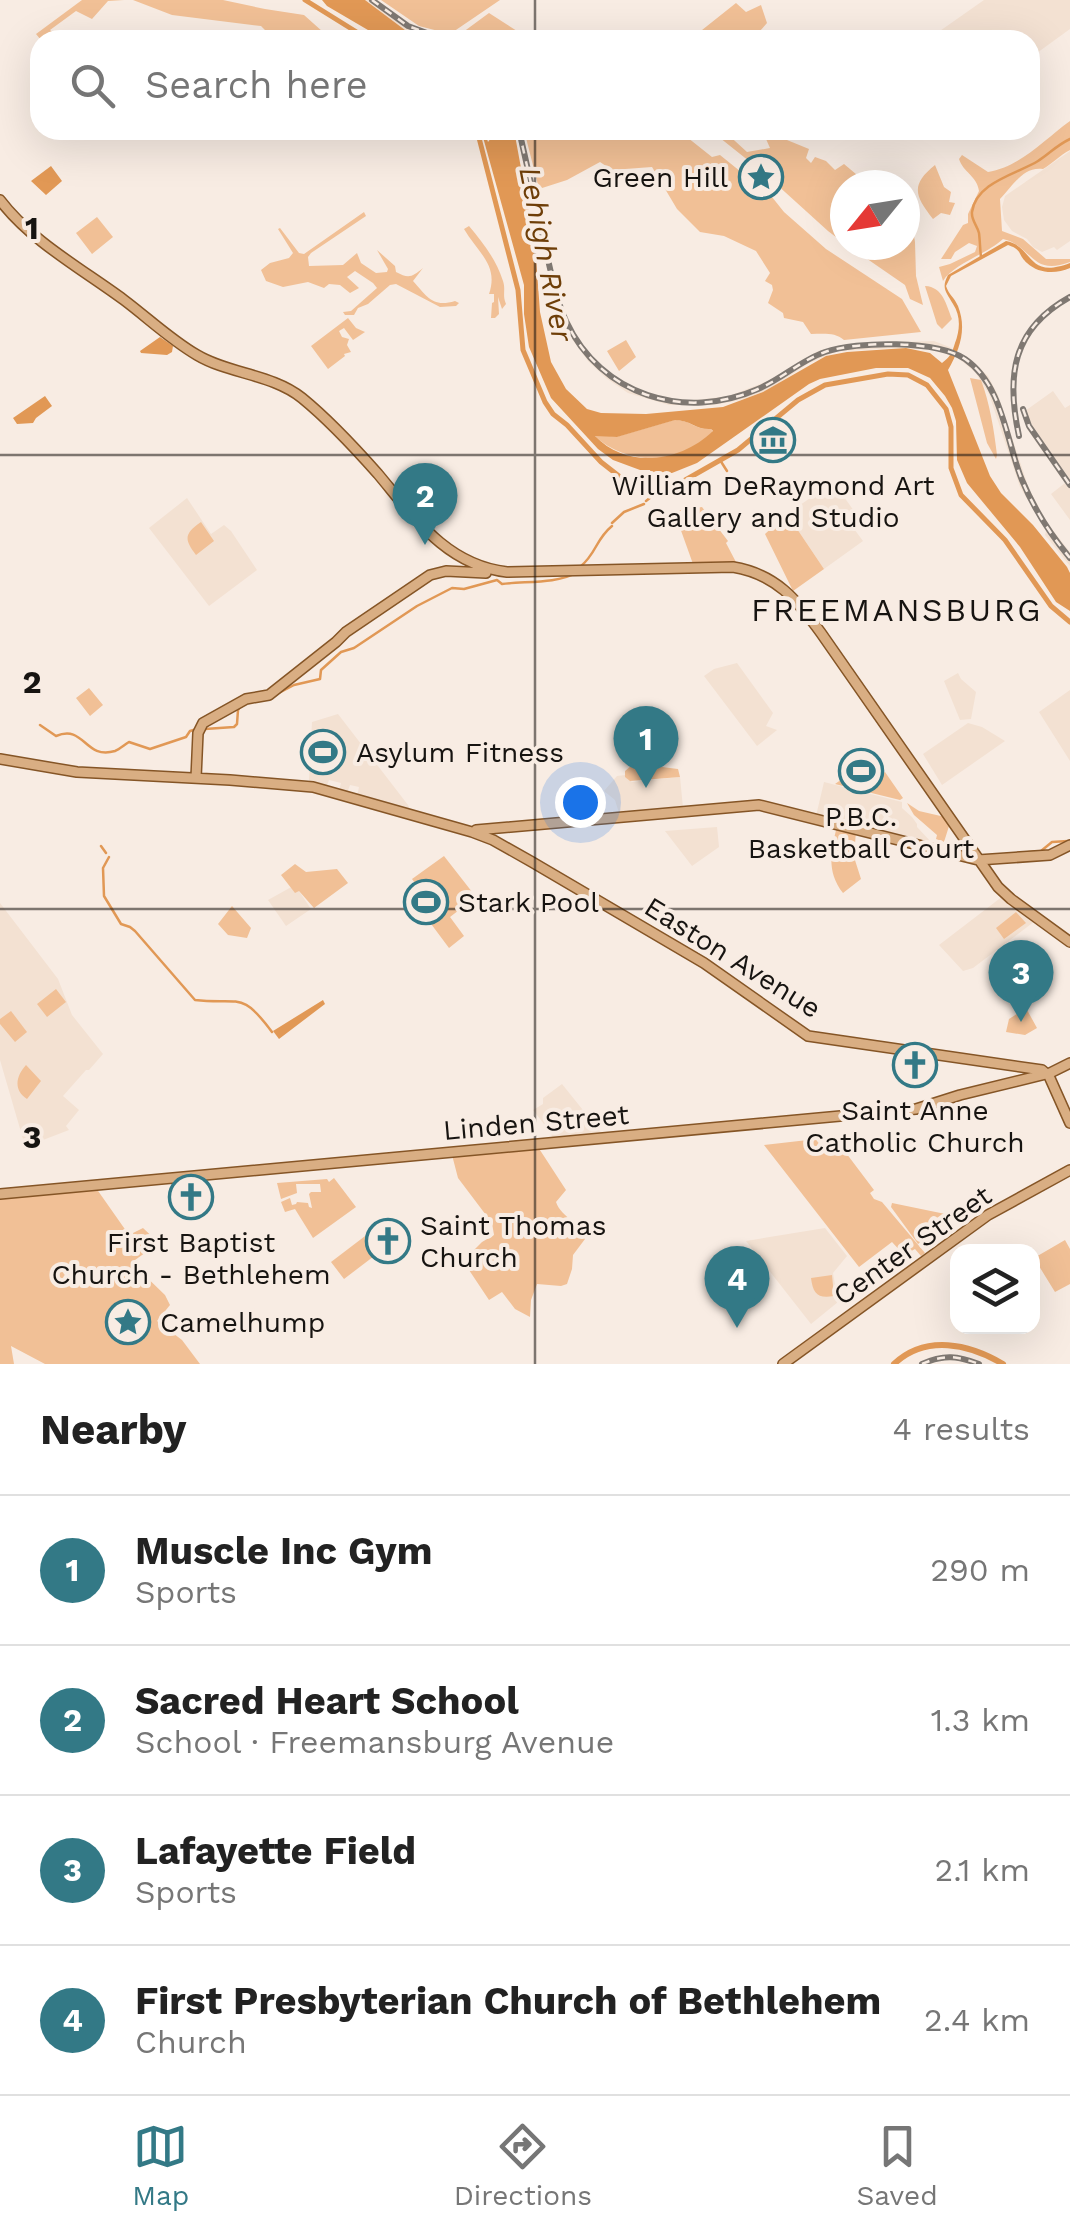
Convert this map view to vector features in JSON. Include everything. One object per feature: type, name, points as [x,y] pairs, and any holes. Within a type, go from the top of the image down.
[{"type":"main road","points":[[0,200],[26,229],[195,354],[297,394],[371,466],[410,514],[446,549],[472,564],[507,572]]},
{"type":"main road","points":[[196,778],[199,728],[210,718],[246,699],[269,695],[346,632],[424,577],[448,570],[469,573],[733,566],[769,578],[791,594],[978,860],[1008,897],[1070,942]]},
{"type":"main road","name":"Easton Avenue","points":[[0,759],[77,772],[318,788],[474,832],[502,844],[704,963],[808,1036],[1049,1071]]},
{"type":"main road","points":[[474,832],[763,806],[978,860],[1049,855],[1070,845]]},
{"type":"main road","points":[[497,830],[493,837],[502,844]]},
{"type":"main road","name":"Linden Street","points":[[0,1194],[916,1109],[1070,1063]]},
{"type":"main road","points":[[1049,1071],[1070,1122]]},
{"type":"main road","name":"Center Street","points":[[784,1364],[878,1291],[988,1215],[1070,1170]]},
{"type":"shaded area","points":[[82,0],[124,0],[108,1],[92,19],[76,11],[50,30],[41,30]]},
{"type":"shaded area","points":[[133,0],[223,0],[304,15],[321,30],[265,30],[261,26],[172,15]]},
{"type":"shaded area","points":[[322,0],[365,0],[405,30],[368,30]]},
{"type":"shaded area","points":[[365,0],[374,0],[421,30],[405,30]]},
{"type":"shaded area","points":[[381,0],[500,0],[456,30],[419,26]]},
{"type":"shaded area","points":[[984,0],[1070,0],[1070,29],[1040,51],[1040,30],[941,30]]},
{"type":"shaded area","points":[[736,3],[746,12],[761,5],[767,23],[761,30],[702,30]]},
{"type":"shaded area","points":[[489,13],[515,30],[466,30]]},
{"type":"shaded area","points":[[1070,121],[1070,150],[1043,169],[1024,174],[1000,199],[1002,231],[1023,239],[1046,259],[1070,262],[1047,266],[1003,239],[954,269],[943,281],[939,267],[975,252],[977,246],[969,243],[951,259],[941,259],[968,223],[979,191],[959,159],[962,155],[988,172],[1000,169]]},
{"type":"shaded area","points":[[484,140],[516,140],[535,244],[540,312],[551,362],[566,389],[587,409],[601,413],[646,414],[723,407],[763,392],[826,356],[847,352],[906,348],[930,353],[942,363],[952,352],[959,328],[957,313],[945,290],[948,275],[1006,241],[1022,249],[1038,265],[1056,267],[1070,263],[1065,270],[1042,271],[1008,245],[951,276],[946,286],[958,306],[962,323],[959,347],[948,370],[990,476],[1067,567],[1070,611],[1056,602],[1020,547],[967,483],[957,460],[952,408],[930,378],[908,368],[876,368],[820,379],[697,463],[672,473],[657,472],[653,480],[650,470],[613,460],[598,449],[551,398],[529,347],[524,285]],"holes":[[[675,420],[713,431],[686,450],[654,458],[623,454],[595,436],[617,437]]]},
{"type":"shaded area","points":[[518,140],[522,140],[566,315],[597,363],[637,390],[670,400],[729,396],[768,381],[818,351],[848,344],[934,341],[952,348],[949,355],[899,348],[838,351],[809,363],[768,390],[740,400],[713,405],[669,405],[628,393],[606,378],[569,335],[555,304]]},
{"type":"shaded area","points":[[527,140],[691,140],[712,157],[720,155],[772,197],[830,252],[830,260],[843,260],[902,299],[921,332],[844,340],[811,334],[803,322],[784,318],[768,303],[773,290],[765,281],[770,273],[756,251],[724,236],[700,232],[677,209],[652,167],[612,170],[600,162],[567,180],[539,189]]},
{"type":"shaded area","points":[[723,140],[734,140],[747,152],[770,148],[766,140],[787,140],[809,149],[806,158],[811,163],[815,157],[826,161],[835,170],[830,170],[828,231]]},
{"type":"shaded area","points":[[1070,151],[1070,241],[1057,250],[1054,247],[1042,252],[1012,231],[1004,220],[1005,196]]},
{"type":"shaded area","points":[[935,165],[944,187],[951,192],[949,202],[955,203],[950,215],[941,213],[933,219],[920,199],[922,179]]},
{"type":"shaded area","points":[[51,166],[62,181],[46,195],[31,181]]},
{"type":"shaded area","points":[[364,212],[366,216],[311,253],[309,266],[343,265],[357,253],[361,263],[376,273],[387,272],[377,250],[400,274],[410,276],[423,268],[413,281],[431,299],[459,303],[440,307],[396,284],[358,308],[354,315],[345,315],[343,312],[351,311],[377,288],[355,271],[347,277],[359,288],[350,293],[340,285],[329,284],[324,288],[308,282],[283,287],[266,281],[261,270],[293,253],[278,229],[304,254]]},
{"type":"shaded area","points":[[97,217],[113,237],[92,254],[76,233]]},
{"type":"shaded area","points":[[469,226],[493,258],[503,281],[506,304],[502,309],[498,297],[499,314],[495,318],[491,318],[494,294],[489,294],[489,267],[464,229]]},
{"type":"shaded area","points":[[869,260],[916,260],[923,305],[910,299],[905,285]]},
{"type":"shaded area","points":[[925,286],[940,293],[948,308],[952,319],[942,329],[937,324]]},
{"type":"shaded area","points":[[348,318],[365,332],[353,340],[344,328],[339,331],[349,339],[351,352],[328,369],[311,346]]},
{"type":"shaded area","points":[[160,337],[173,346],[172,352],[141,353],[140,351]]},
{"type":"shaded area","points":[[626,340],[636,357],[619,371],[607,351]]},
{"type":"shaded area","points":[[960,353],[988,376],[998,395],[1029,489],[1048,524],[1070,552],[1070,566],[1045,535],[1020,487],[989,394],[975,372],[958,358]]},
{"type":"shaded area","points":[[970,378],[981,380],[984,389],[996,459],[987,443]]},
{"type":"shaded area","points":[[1053,391],[1065,408],[1070,405],[1070,520],[1051,494],[1065,483],[1026,424],[1025,411]]},
{"type":"shaded area","points":[[45,396],[52,406],[33,423],[17,424],[13,418]]},
{"type":"shaded area","points":[[674,420],[713,432],[688,450],[657,458],[623,453],[595,436],[616,437]]},
{"type":"shaded area","points":[[837,487],[854,511],[846,518],[863,541],[824,569],[787,514],[816,494],[828,494]]},
{"type":"shaded area","points":[[187,498],[211,534],[224,525],[231,531],[257,570],[209,606],[149,528]]},
{"type":"shaded area","points":[[702,507],[728,541],[737,564],[693,564],[674,511]]},
{"type":"shaded area","points":[[787,514],[824,569],[793,591],[765,534]]},
{"type":"shaded area","points":[[201,522],[214,541],[196,555],[188,537]]},
{"type":"shaded area","points":[[737,663],[773,713],[766,726],[777,730],[757,746],[704,676]]},
{"type":"shaded area","points":[[958,673],[976,692],[971,719],[960,720],[944,681]]},
{"type":"shaded area","points":[[89,688],[103,705],[90,716],[76,698]]},
{"type":"shaded area","points":[[1070,690],[1070,761],[1039,712]]},
{"type":"shaded area","points":[[338,714],[412,813],[357,797],[359,787],[350,785],[347,793],[339,791],[341,783],[329,780],[326,788],[311,785],[312,722]]},
{"type":"shaded area","points":[[968,723],[1005,741],[942,785],[923,754]]},
{"type":"shaded area","points":[[643,756],[662,767],[678,769],[680,777],[630,781],[625,771]]},
{"type":"shaded area","points":[[864,758],[879,776],[885,772],[903,798],[835,784],[849,777],[845,772]]},
{"type":"shaded area","points":[[625,775],[632,782],[680,777],[683,808],[619,813],[615,800],[604,791],[617,776]]},
{"type":"shaded area","points":[[824,782],[902,802],[902,808],[931,845],[816,816]]},
{"type":"shaded area","points":[[907,803],[919,811],[945,817],[950,823],[944,842],[936,839],[937,835],[914,815]]},
{"type":"shaded area","points":[[837,826],[856,831],[854,857],[861,879],[843,893],[832,869]]},
{"type":"shaded area","points":[[717,827],[719,847],[692,866],[665,831]]},
{"type":"shaded area","points":[[444,856],[476,897],[450,917],[464,936],[449,948],[408,893],[417,886],[412,879]]},
{"type":"shaded area","points":[[295,864],[306,872],[337,869],[348,883],[314,908],[281,875]]},
{"type":"shaded area","points":[[295,885],[311,909],[286,926],[268,900]]},
{"type":"shaded area","points":[[1003,896],[1035,921],[973,968],[963,971],[939,945]]},
{"type":"shaded area","points":[[0,903],[58,979],[72,1015],[103,1054],[63,1096],[79,1110],[66,1126],[69,1130],[30,1145],[23,1139],[0,1060]]},
{"type":"shaded area","points":[[232,906],[251,928],[247,938],[228,935],[218,924]]},
{"type":"shaded area","points":[[1016,912],[1026,923],[1004,939],[996,928]]},
{"type":"shaded area","points":[[56,989],[66,1002],[47,1017],[37,1004]]},
{"type":"shaded area","points":[[323,1000],[325,1004],[279,1039],[273,1031]]},
{"type":"shaded area","points":[[1026,1008],[1037,1028],[1025,1035],[1006,1032],[1009,1019]]},
{"type":"shaded area","points":[[11,1011],[27,1032],[15,1042],[0,1024],[0,1019]]},
{"type":"shaded area","points":[[26,1065],[41,1081],[27,1099],[18,1083]]},
{"type":"shaded area","points":[[562,1084],[603,1135],[553,1142],[551,1133],[533,1110]]},
{"type":"shaded area","points":[[834,1137],[874,1190],[870,1193],[874,1199],[882,1202],[925,1253],[921,1256],[915,1249],[904,1255],[892,1242],[859,1267],[764,1145]]},
{"type":"shaded area","points":[[538,1147],[566,1190],[556,1202],[559,1208],[585,1239],[573,1255],[567,1284],[537,1284],[530,1317],[515,1309],[502,1292],[489,1300],[469,1270],[474,1250],[494,1235],[492,1223],[458,1178],[452,1155]]},
{"type":"shaded area","points":[[334,1178],[356,1207],[313,1238],[295,1209],[285,1212],[281,1202],[290,1198],[292,1205],[308,1203],[312,1208],[309,1194],[321,1192],[320,1184],[296,1184],[297,1193],[281,1199],[277,1183],[327,1179],[329,1182]]},
{"type":"shaded area","points":[[96,1188],[129,1235],[143,1228],[159,1243],[135,1260],[134,1265],[170,1305],[157,1321],[182,1340],[200,1364],[45,1364],[11,1346],[14,1364],[0,1364],[0,1195]]},
{"type":"shaded area","points":[[892,1203],[955,1216],[955,1218],[918,1244]]},
{"type":"shaded area","points":[[825,1228],[847,1256],[833,1273],[838,1302],[811,1324],[746,1241]]},
{"type":"shaded area","points":[[373,1230],[386,1247],[344,1279],[331,1262]]},
{"type":"shaded area","points":[[1065,1240],[1070,1249],[1070,1284],[1055,1292],[1040,1268],[1040,1255]]},
{"type":"shaded area","points":[[832,1275],[834,1296],[817,1294],[811,1278]]},
{"type":"waterway","points":[[305,0],[353,30]]},
{"type":"waterway","points":[[981,257],[979,233],[972,215],[981,193],[1070,139]]},
{"type":"waterway","points":[[480,140],[518,290],[523,350],[545,402],[601,462],[638,487]]},
{"type":"waterway","points":[[654,490],[680,483],[738,450],[798,400],[825,385],[888,374],[908,375],[927,385],[946,409],[951,427],[951,468],[961,495],[1005,540],[1051,606],[1070,622]]},
{"type":"waterway","points":[[720,460],[727,471]]},
{"type":"waterway","points":[[646,501],[655,494]]},
{"type":"waterway","points":[[612,523],[624,512],[644,504]]},
{"type":"waterway","points":[[580,567],[612,526]]},
{"type":"waterway","points":[[275,695],[294,685],[320,679],[321,670],[341,652],[354,648],[452,588],[464,589],[497,580],[502,584],[550,581],[576,573]]},
{"type":"waterway","points":[[205,729],[234,727],[240,707]]},
{"type":"waterway","points":[[40,725],[56,736],[73,735],[105,752],[129,742],[150,749],[186,737],[197,729]]},
{"type":"waterway","points":[[996,855],[1041,851],[1052,842],[1068,841]]},
{"type":"waterway","points":[[101,846],[106,853]]},
{"type":"waterway","points":[[109,857],[103,868],[104,896],[121,924],[135,931],[195,1000],[239,1002],[253,1010],[272,1032]]},
{"type":"waterway","points":[[894,1364],[920,1349],[948,1345],[976,1351],[1003,1364]]},
{"type":"railway","points":[[372,0],[419,30]]},
{"type":"railway","points":[[521,140],[559,302],[581,347],[600,368],[648,395],[702,402],[758,389],[816,355],[839,348],[896,344],[952,353],[965,359],[988,383],[1027,491],[1070,558]]},
{"type":"railway","points":[[1019,436],[1013,393],[1018,356],[1036,324],[1070,297]]},
{"type":"railway","points":[[1023,409],[1029,426],[1070,485]]},
{"type":"railway","points":[[922,1364],[951,1357],[979,1364]]},
{"type":"place","name":"Green Hill","points":[[761,177]]},
{"type":"place","name":"William DeRaymond Art Gallery and Studio","points":[[773,440]]},
{"type":"place","name":"Sacred Heart School","points":[[425,545]]},
{"type":"place","name":"Asylum Fitness","points":[[323,752]]},
{"type":"place","name":"P.B.C. Basketball Court","points":[[861,771]]},
{"type":"place","name":"Muscle Inc Gym","points":[[646,788]]},
{"type":"place","name":"Stark Pool","points":[[426,902]]},
{"type":"place","name":"Lafayette Field","points":[[1021,1022]]},
{"type":"place","name":"Saint Anne Catholic Church","points":[[915,1065]]},
{"type":"place","name":"First Baptist Church - Bethlehem","points":[[191,1197]]},
{"type":"place","name":"Saint Thomas Church","points":[[388,1241]]},
{"type":"place","name":"Camelhump","points":[[128,1322]]},
{"type":"place","name":"First Presbyterian Church of Bethlehem","points":[[737,1328]]},
{"type":"district","name":"FREEMANSBURG","points":[[897,610]]},
{"type":"water label","name":"Lehigh River","points":[[546,254]]}]
